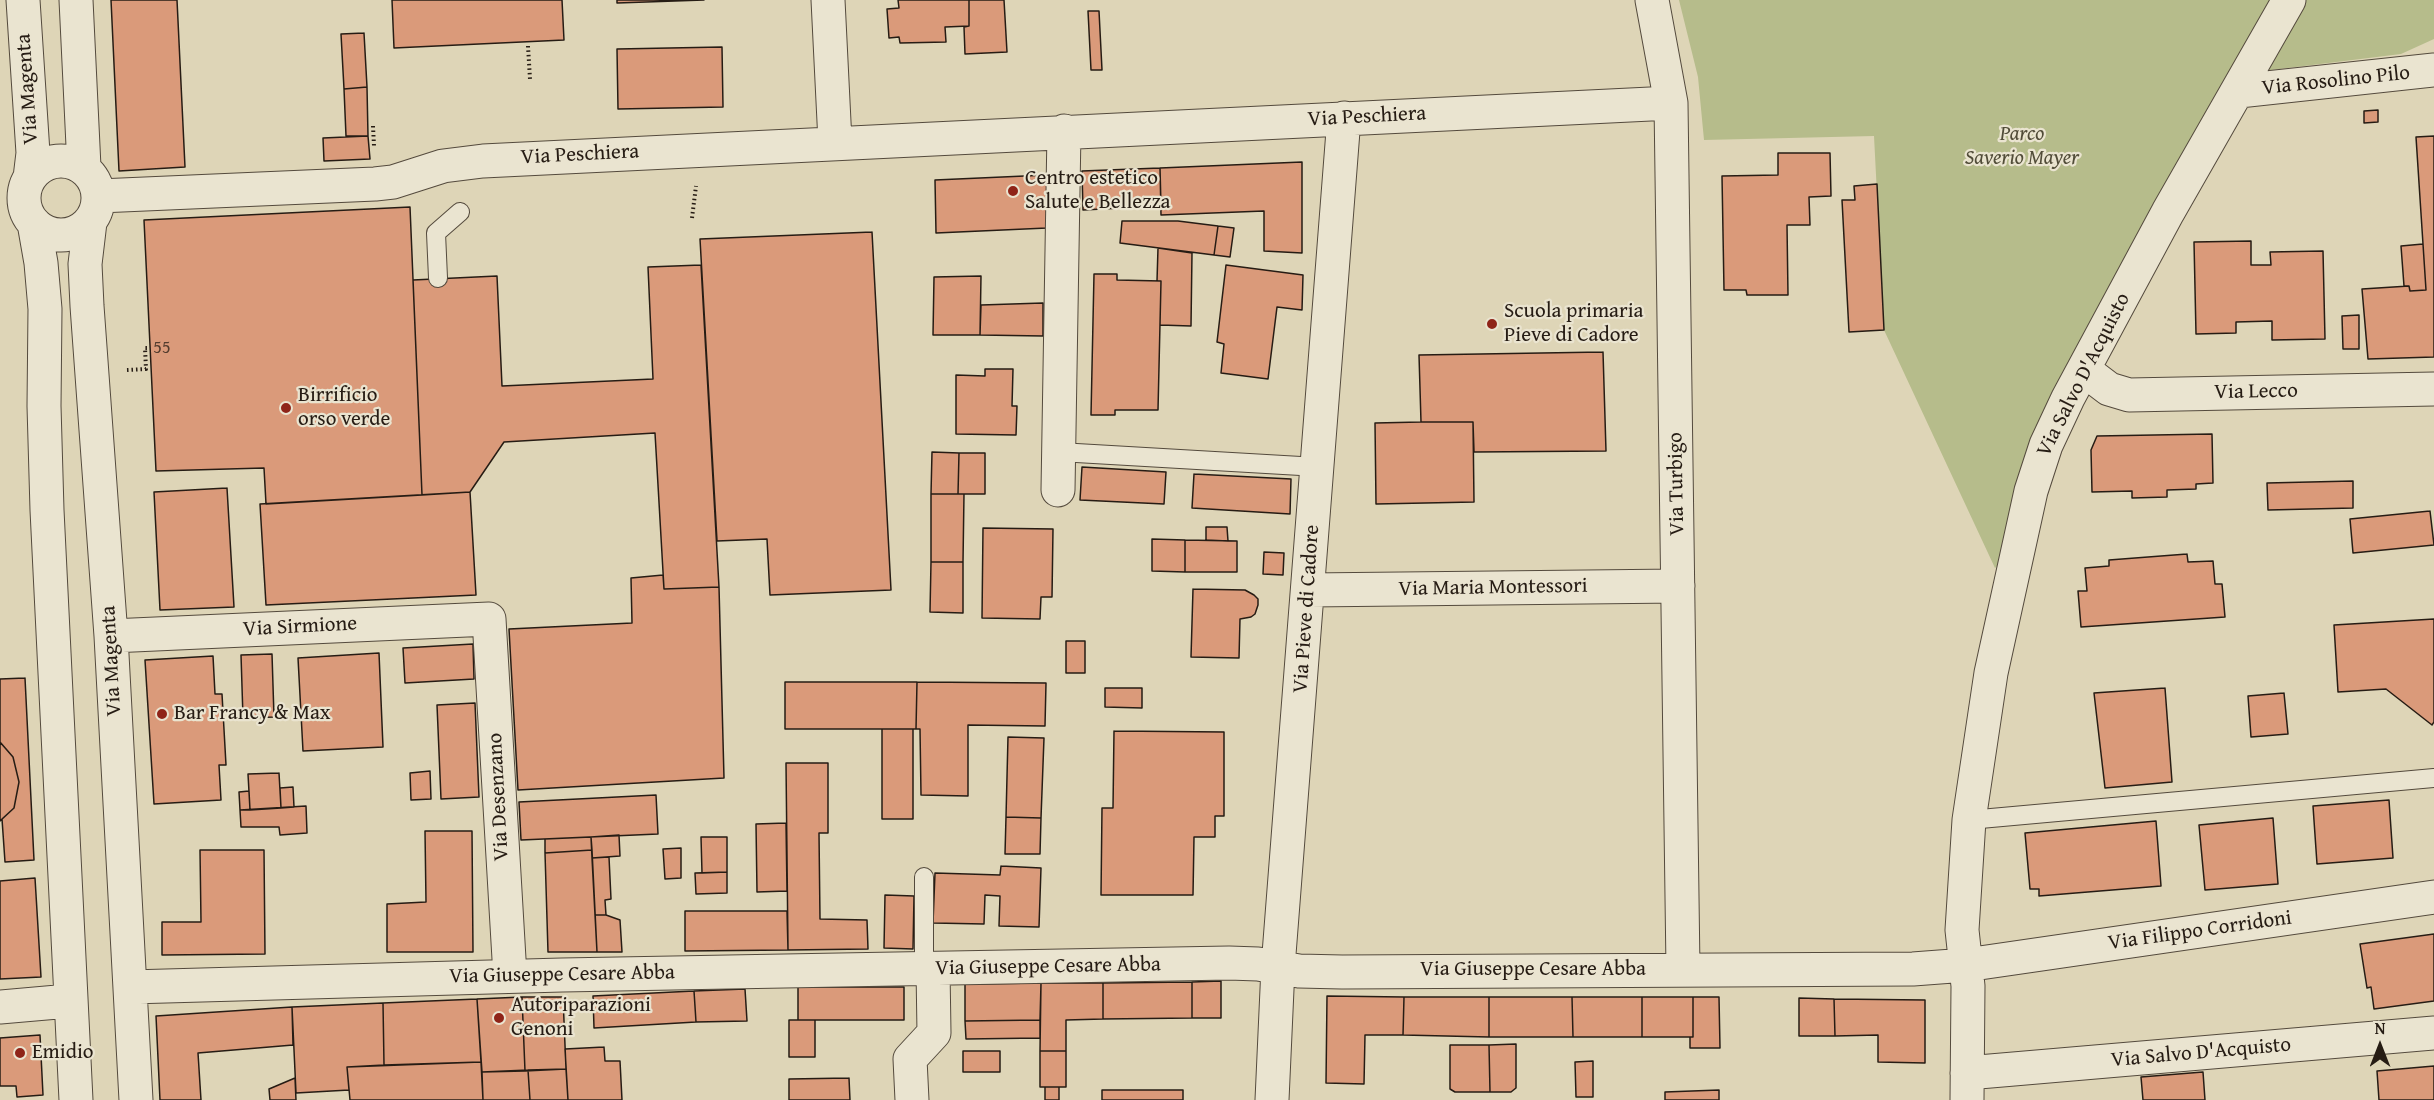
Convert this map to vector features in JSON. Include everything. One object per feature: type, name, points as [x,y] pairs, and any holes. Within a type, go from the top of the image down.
[{"type":"street","points":[[76,0],[84,167]]},
{"type":"street","points":[[828,0],[834,142]]},
{"type":"street","name":"Via Turbigo","points":[[1652,0],[1671,103],[1683,969]]},
{"type":"street","name":"Via Salvo D'Acquisto","points":[[2289,0],[2168,212],[2068,398],[2046,445],[2021,529],[1991,673],[1968,820],[1963,897],[1967,1087],[2434,1033]]},
{"type":"street","name":"Via Magenta","points":[[16,12],[33,153],[30,178]]},
{"type":"street","name":"Via Rosolino Pilo","points":[[2239,91],[2434,70]]},
{"type":"street","name":"Via Peschiera","points":[[95,209],[393,182],[459,163],[834,142],[1671,103]]},
{"type":"street","name":"Via Pieve di Cadore","points":[[1272,1100],[1278,968],[1344,118]]},
{"type":"street","points":[[1058,490],[1064,131]]},
{"type":"street","points":[[34,224],[56,235],[68,235],[80,230],[95,209],[92,177],[84,167],[60,160],[48,163],[30,178],[25,189],[24,201],[27,213],[34,224],[41,263],[45,309],[46,510],[69,1001],[76,1100]]},
{"type":"street","name":"Via Magenta","points":[[95,209],[86,241],[87,306],[111,636],[136,1100]]},
{"type":"street","name":"Via Lecco","points":[[2084,370],[2115,392],[2129,395],[2434,388]]},
{"type":"street","name":"Via Maria Montessori","points":[[1308,590],[1678,586]]},
{"type":"street","name":"Via Sirmione","points":[[111,636],[489,619]]},
{"type":"street","name":"Via Desenzano","points":[[489,619],[510,976]]},
{"type":"street","name":"Via Filippo Corridoni","points":[[1966,965],[2434,897]]},
{"type":"street","name":"Via Giuseppe Cesare Abba","points":[[130,987],[510,976],[1229,963],[1299,971],[1342,972],[1913,969],[1966,965]]},
{"type":"street","points":[[912,1100],[910,1059],[934,1033],[929,969]]},
{"type":"street","points":[[0,1007],[69,1001]]},
{"type":"lane","points":[[438,278],[436,233],[460,212]]},
{"type":"lane","points":[[1059,452],[1318,467]]},
{"type":"lane","points":[[1968,820],[2434,778]]},
{"type":"lane","points":[[924,877],[929,969]]},
{"type":"path","points":[[528,46],[530,80]]},
{"type":"path","points":[[692,218],[697,183]]},
{"type":"path","points":[[123,370],[146,369],[145,348],[150,348]]},
{"type":"green space","name":"Parco Saverio Mayer","points":[[1679,0],[2434,0],[2434,39],[2401,54],[2231,75],[2001,562],[1995,568],[1884,330],[1874,136],[1704,140],[1698,77]]},
{"type":"building","points":[[111,0],[177,0],[185,167],[119,171]]},
{"type":"building","points":[[392,0],[562,0],[564,40],[394,48]]},
{"type":"building","points":[[617,0],[704,0],[617,3]]},
{"type":"building","points":[[898,0],[969,0],[969,26],[945,27],[946,42],[900,43],[899,37],[889,38],[887,9],[899,8]]},
{"type":"building","points":[[969,0],[1004,0],[1007,52],[965,54],[964,27],[969,26]]},
{"type":"building","points":[[1088,11],[1099,11],[1102,70],[1091,70]]},
{"type":"building","points":[[364,33],[367,87],[344,89],[341,34]]},
{"type":"building","points":[[722,47],[723,107],[618,109],[617,49]]},
{"type":"building","points":[[367,87],[368,136],[346,136],[344,89]]},
{"type":"building","points":[[2378,110],[2378,122],[2364,123],[2364,111]]},
{"type":"building","points":[[368,136],[370,159],[324,161],[323,138]]},
{"type":"building","points":[[2434,136],[2434,357],[2368,359],[2362,289],[2409,286],[2410,291],[2426,290],[2416,137]]},
{"type":"building","points":[[1778,153],[1830,153],[1831,196],[1809,197],[1810,225],[1787,225],[1788,295],[1747,295],[1746,290],[1724,290],[1722,176],[1778,175]]},
{"type":"building","points":[[1302,162],[1302,253],[1264,251],[1264,211],[1161,215],[1160,168]]},
{"type":"building","points":[[1160,168],[1161,206],[1083,210],[1082,171]]},
{"type":"building","points":[[1047,175],[1047,228],[936,233],[935,180]]},
{"type":"building","points":[[1877,184],[1884,330],[1849,332],[1842,200],[1855,200],[1854,186]]},
{"type":"building","name":"Birrificio orso verde","points":[[410,207],[422,495],[266,504],[264,468],[156,471],[144,220]]},
{"type":"building","points":[[1122,221],[1178,221],[1218,226],[1214,255],[1120,243]]},
{"type":"building","points":[[1218,226],[1234,228],[1230,257],[1214,255]]},
{"type":"building","points":[[872,232],[891,590],[770,595],[767,539],[717,541],[700,239]]},
{"type":"building","points":[[2251,241],[2251,265],[2271,265],[2270,252],[2323,251],[2325,339],[2272,340],[2272,321],[2236,322],[2236,333],[2196,334],[2194,242]]},
{"type":"building","points":[[2423,244],[2426,290],[2410,291],[2409,286],[2404,286],[2401,246]]},
{"type":"building","points":[[1158,248],[1192,253],[1191,326],[1160,325],[1161,281],[1157,281]]},
{"type":"building","points":[[701,265],[719,587],[664,589],[655,433],[504,442],[470,492],[422,495],[413,280],[497,276],[502,386],[653,379],[648,267]]},
{"type":"building","points":[[1226,265],[1303,275],[1302,310],[1277,307],[1268,379],[1221,373],[1224,344],[1217,342]]},
{"type":"building","points":[[1094,274],[1117,274],[1117,280],[1161,281],[1158,410],[1115,410],[1115,415],[1091,415]]},
{"type":"building","points":[[981,276],[980,335],[933,335],[934,277]]},
{"type":"building","points":[[1043,303],[1043,336],[980,335],[981,305]]},
{"type":"building","points":[[2359,315],[2359,349],[2343,349],[2342,316]]},
{"type":"building","points":[[1603,352],[1606,451],[1474,452],[1473,422],[1421,422],[1419,355]]},
{"type":"building","points":[[985,369],[1013,369],[1012,406],[1017,406],[1016,435],[956,434],[956,375],[985,376]]},
{"type":"building","points":[[1473,422],[1474,502],[1376,504],[1375,423]]},
{"type":"building","points":[[2212,434],[2213,483],[2196,484],[2196,489],[2167,490],[2167,497],[2132,498],[2132,491],[2092,492],[2091,450],[2097,436]]},
{"type":"building","points":[[932,452],[959,453],[958,494],[931,494]]},
{"type":"building","points":[[959,453],[985,453],[985,494],[958,494]]},
{"type":"building","points":[[1082,467],[1166,472],[1164,504],[1080,500]]},
{"type":"building","points":[[1194,474],[1291,479],[1290,514],[1192,508]]},
{"type":"building","points":[[2353,481],[2353,508],[2268,510],[2267,483]]},
{"type":"building","points":[[227,488],[234,607],[160,610],[154,492]]},
{"type":"building","points":[[470,492],[476,595],[266,605],[260,504]]},
{"type":"building","points":[[931,494],[964,494],[963,562],[931,562]]},
{"type":"building","points":[[2430,511],[2434,545],[2353,553],[2350,519]]},
{"type":"building","points":[[1206,527],[1227,527],[1228,541],[1206,540]]},
{"type":"building","points":[[983,528],[1053,529],[1052,597],[1041,597],[1040,619],[982,618]]},
{"type":"building","points":[[1152,539],[1185,540],[1185,572],[1152,571]]},
{"type":"building","points":[[1185,540],[1237,541],[1237,572],[1185,572]]},
{"type":"building","points":[[1264,552],[1284,553],[1283,575],[1263,574]]},
{"type":"building","points":[[2187,554],[2188,562],[2213,561],[2215,584],[2222,584],[2225,617],[2081,627],[2078,591],[2087,591],[2085,568],[2109,566],[2109,560]]},
{"type":"building","points":[[931,562],[963,562],[963,613],[930,612]]},
{"type":"building","points":[[663,575],[664,589],[719,587],[724,778],[518,790],[509,629],[632,623],[631,578]]},
{"type":"building","points":[[1193,589],[1245,590],[1258,599],[1255,614],[1240,619],[1239,658],[1191,657]]},
{"type":"building","points":[[2434,619],[2434,722],[2432,725],[2386,689],[2338,692],[2334,625]]},
{"type":"building","points":[[1066,641],[1085,641],[1085,673],[1066,673]]},
{"type":"building","points":[[473,644],[474,679],[405,683],[403,648]]},
{"type":"building","points":[[379,653],[383,747],[303,751],[298,658]]},
{"type":"building","points":[[272,654],[274,717],[243,718],[241,655]]},
{"type":"building","points":[[213,656],[215,694],[222,694],[226,765],[219,765],[221,800],[154,804],[145,660]]},
{"type":"building","points":[[25,678],[34,860],[5,862],[2,819],[14,808],[19,782],[13,757],[0,742],[0,679]]},
{"type":"building","points":[[785,682],[917,682],[916,729],[785,729]]},
{"type":"building","points":[[917,682],[1046,683],[1045,726],[968,725],[968,796],[921,795],[920,729],[916,729]]},
{"type":"building","points":[[1105,688],[1142,688],[1142,708],[1105,707]]},
{"type":"building","points":[[2165,688],[2172,782],[2105,788],[2094,693]]},
{"type":"building","points":[[2284,693],[2288,734],[2251,737],[2248,696]]},
{"type":"building","points":[[475,703],[479,797],[441,799],[437,705]]},
{"type":"building","points":[[882,729],[913,729],[913,819],[882,819]]},
{"type":"building","points":[[1114,731],[1224,732],[1224,816],[1215,816],[1215,837],[1194,837],[1193,895],[1101,895],[1102,808],[1113,808]]},
{"type":"building","points":[[1008,737],[1044,738],[1041,818],[1006,817]]},
{"type":"building","points":[[0,742],[13,757],[19,782],[14,808],[0,821]]},
{"type":"building","points":[[786,763],[828,763],[828,833],[819,833],[820,919],[867,920],[868,949],[788,950]]},
{"type":"building","points":[[430,771],[431,799],[411,800],[410,773]]},
{"type":"building","points":[[279,773],[281,808],[250,810],[248,774]]},
{"type":"building","points":[[293,787],[294,807],[281,808],[280,788]]},
{"type":"building","points":[[249,791],[250,810],[240,810],[239,792]]},
{"type":"building","points":[[656,795],[658,834],[521,840],[519,802]]},
{"type":"building","points":[[2389,800],[2393,858],[2317,864],[2313,806]]},
{"type":"building","points":[[306,806],[307,833],[280,835],[279,827],[241,827],[240,810]]},
{"type":"building","points":[[1006,817],[1041,818],[1040,854],[1005,854]]},
{"type":"building","points":[[2273,818],[2278,884],[2205,890],[2199,825]]},
{"type":"building","points":[[2156,821],[2161,886],[2039,896],[2039,889],[2030,889],[2025,833]]},
{"type":"building","points":[[786,823],[787,891],[757,892],[756,824]]},
{"type":"building","points":[[425,831],[472,831],[473,952],[387,952],[387,904],[426,902]]},
{"type":"building","points":[[619,835],[620,856],[592,858],[591,837]]},
{"type":"building","points":[[591,837],[592,850],[545,853],[545,839]]},
{"type":"building","points":[[701,837],[727,837],[727,872],[702,873]]},
{"type":"building","points":[[681,848],[681,878],[665,879],[663,849]]},
{"type":"building","points":[[200,850],[264,850],[265,954],[162,955],[162,922],[201,922]]},
{"type":"building","points":[[592,850],[597,952],[548,952],[545,853]]},
{"type":"building","points":[[609,857],[611,899],[605,900],[606,915],[595,915],[592,858]]},
{"type":"building","points":[[1001,866],[1041,868],[1039,927],[999,926],[1000,896],[985,895],[984,924],[933,923],[935,873],[1000,875]]},
{"type":"building","points":[[727,872],[727,893],[696,894],[695,873]]},
{"type":"building","points":[[35,878],[41,977],[0,979],[0,881]]},
{"type":"building","points":[[885,895],[914,896],[913,949],[884,948]]},
{"type":"building","points":[[685,911],[787,911],[788,950],[685,951]]},
{"type":"building","points":[[595,915],[606,915],[620,920],[622,952],[597,952]]},
{"type":"building","points":[[2434,934],[2434,1001],[2374,1009],[2371,987],[2367,988],[2360,944]]},
{"type":"building","points":[[1221,981],[1221,1018],[1192,1018],[1192,982]]},
{"type":"building","points":[[1192,982],[1192,1018],[1103,1019],[1103,983]]},
{"type":"building","points":[[1041,983],[1103,983],[1103,1019],[1066,1020],[1066,1051],[1040,1051]]},
{"type":"building","points":[[1041,983],[1040,1020],[965,1021],[965,984]]},
{"type":"building","points":[[798,987],[904,987],[904,1020],[798,1020]]},
{"type":"building","points":[[745,989],[747,1021],[696,1022],[694,991]]},
{"type":"building","points":[[694,991],[696,1022],[594,1028],[593,996]]},
{"type":"building","points":[[1327,996],[1404,997],[1403,1035],[1365,1035],[1364,1084],[1326,1083]]},
{"type":"building","points":[[522,997],[525,1071],[482,1072],[477,999]]},
{"type":"building","points":[[522,997],[563,997],[566,1069],[525,1071]]},
{"type":"building","points":[[1404,997],[1489,997],[1489,1037],[1403,1035]]},
{"type":"building","points":[[1489,997],[1572,997],[1573,1037],[1489,1037]]},
{"type":"building","points":[[1572,997],[1642,997],[1642,1037],[1573,1037]]},
{"type":"building","points":[[1642,997],[1693,997],[1693,1037],[1642,1037]]},
{"type":"building","points":[[1693,997],[1719,997],[1720,1048],[1690,1048],[1690,1037],[1693,1037]]},
{"type":"building","points":[[1799,998],[1834,999],[1835,1036],[1799,1036]]},
{"type":"building","points":[[477,999],[481,1062],[384,1065],[383,1003]]},
{"type":"building","points":[[1834,999],[1925,1000],[1925,1063],[1878,1062],[1878,1035],[1835,1036]]},
{"type":"building","points":[[383,1003],[384,1065],[347,1067],[349,1090],[296,1093],[292,1007]]},
{"type":"building","points":[[292,1007],[293,1045],[198,1053],[201,1100],[160,1100],[156,1016]]},
{"type":"building","points":[[789,1020],[815,1020],[815,1057],[789,1057]]},
{"type":"building","points":[[1040,1020],[1040,1038],[966,1039],[965,1021]]},
{"type":"building","points":[[40,1035],[43,1095],[17,1097],[16,1086],[0,1086],[0,1038]]},
{"type":"building","points":[[1516,1044],[1516,1088],[1511,1092],[1490,1092],[1489,1045]]},
{"type":"building","points":[[1450,1045],[1489,1045],[1490,1092],[1455,1092],[1450,1089]]},
{"type":"building","points":[[604,1047],[605,1061],[620,1061],[622,1100],[568,1100],[565,1049]]},
{"type":"building","points":[[963,1051],[1000,1051],[1000,1072],[963,1072]]},
{"type":"building","points":[[1040,1051],[1066,1051],[1066,1087],[1040,1087]]},
{"type":"building","points":[[1593,1061],[1593,1097],[1576,1097],[1575,1062]]},
{"type":"building","points":[[481,1062],[483,1100],[350,1100],[347,1067]]},
{"type":"building","points":[[2434,1066],[2434,1100],[2379,1100],[2377,1071]]},
{"type":"building","points":[[566,1069],[568,1100],[530,1100],[528,1070]]},
{"type":"building","points":[[528,1070],[530,1100],[483,1100],[482,1072]]},
{"type":"building","points":[[2203,1072],[2205,1100],[2143,1100],[2141,1077]]},
{"type":"building","points":[[295,1078],[296,1100],[270,1100],[269,1089]]},
{"type":"building","points":[[849,1078],[850,1100],[789,1100],[789,1079]]},
{"type":"building","points":[[1045,1087],[1059,1087],[1059,1100],[1045,1100]]},
{"type":"building","points":[[1102,1090],[1183,1090],[1183,1100],[1102,1100]]},
{"type":"building","points":[[1719,1090],[1719,1100],[1665,1100],[1665,1092]]},
{"type":"place","name":"Centro estetico Salute e Bellezza","points":[[1013,191]]},
{"type":"place","name":"Scuola primaria Pieve di Cadore","points":[[1492,324]]},
{"type":"place","name":"Birrificio orso verde","points":[[286,408]]},
{"type":"place","name":"Bar Francy & Max","points":[[162,714]]},
{"type":"place","name":"Autoriparazioni Genoni","points":[[499,1018]]},
{"type":"place","name":"Emidio","points":[[20,1053]]}]
